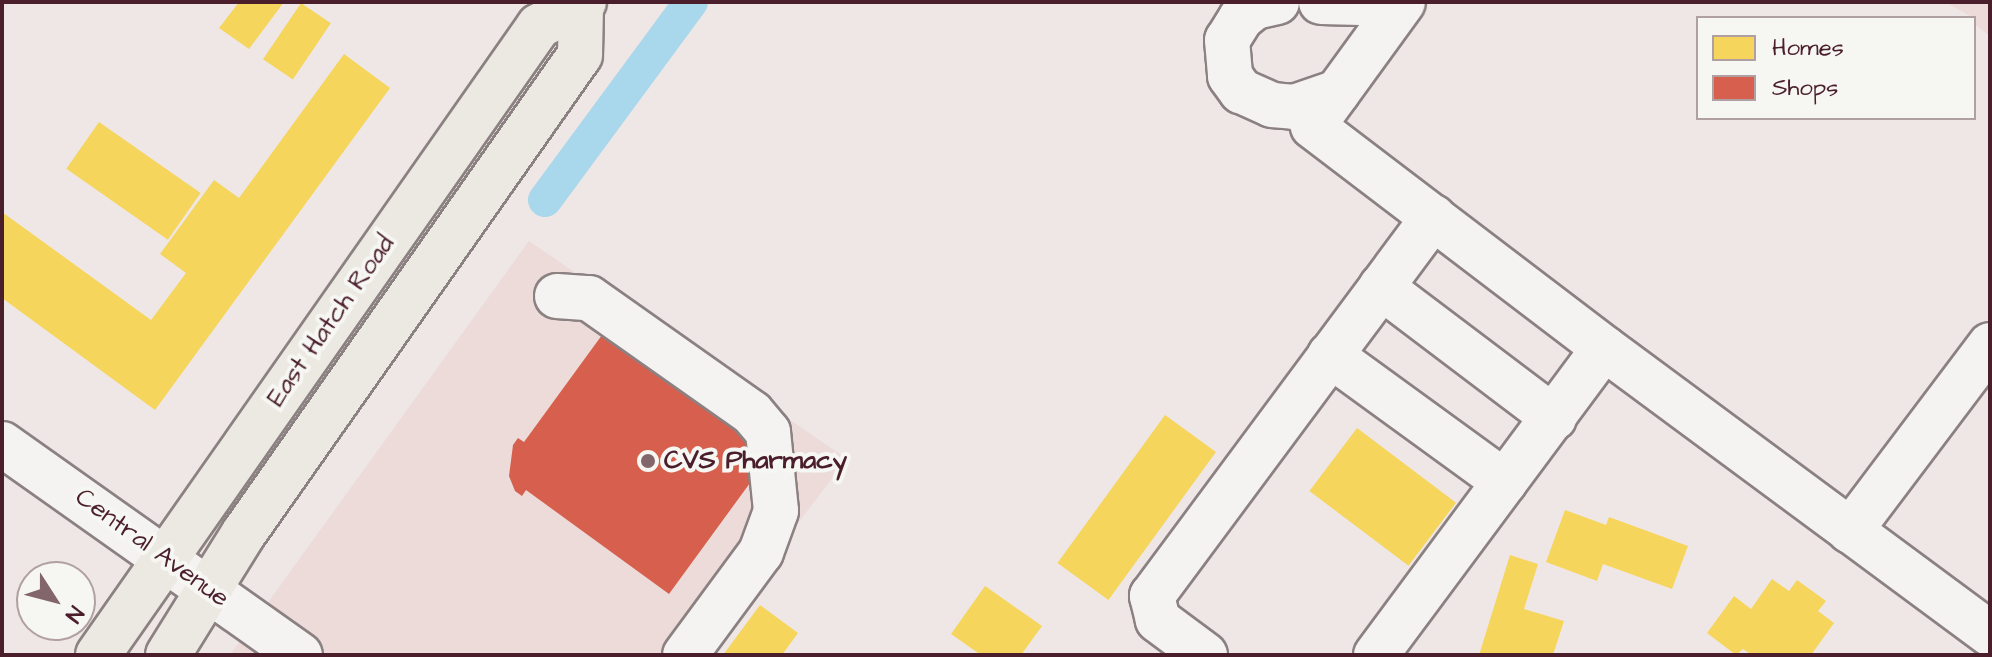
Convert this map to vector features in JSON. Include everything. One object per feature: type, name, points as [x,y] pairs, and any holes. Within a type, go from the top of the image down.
[{"type":"main road","name":"East Hatch Road","points":[[98,655],[539,26],[583,4],[580,55],[208,589],[168,655]]},
{"type":"street","points":[[1277,2],[1248,13],[1227,40],[1230,76],[1241,91],[1272,105],[1294,107],[1338,92]]},
{"type":"street","points":[[1321,2],[1402,3]]},
{"type":"street","points":[[1402,3],[1313,126],[1604,348],[1990,634]]},
{"type":"street","points":[[1205,655],[1158,620],[1152,596],[1433,217]]},
{"type":"street","points":[[1381,287],[1554,418]]},
{"type":"street","points":[[557,296],[589,298],[752,413],[768,432],[776,511],[761,552],[685,655]]},
{"type":"street","points":[[1850,531],[1990,345]]},
{"type":"street","points":[[1376,655],[1604,348]]},
{"type":"street","points":[[1330,355],[1505,482]]},
{"type":"street","name":"Central Avenue","points":[[2,444],[300,655]]},
{"type":"shaded area","points":[[1945,2],[1990,2],[1990,36],[1976,26],[1976,16]]},
{"type":"shaded area","points":[[529,241],[847,459],[697,655],[230,655]]},
{"type":"building: Homes","points":[[239,2],[284,2],[249,49],[219,28]]},
{"type":"building: Homes","points":[[301,3],[331,23],[293,80],[263,59]]},
{"type":"building: Homes","points":[[344,54],[390,88],[155,410],[2,298],[2,212],[151,320],[186,273],[160,254],[214,180],[239,198]]},
{"type":"building: Homes","points":[[99,122],[201,193],[168,240],[66,169]]},
{"type":"building: Homes","points":[[1165,415],[1216,452],[1108,600],[1057,563]]},
{"type":"building: Homes","points":[[1357,428],[1456,503],[1408,566],[1309,491]]},
{"type":"building: Homes","points":[[1565,510],[1606,525],[1609,517],[1688,546],[1672,589],[1603,564],[1597,581],[1546,562]]},
{"type":"building: Homes","points":[[1510,555],[1538,564],[1524,609],[1564,621],[1553,655],[1479,655]]},
{"type":"building: Homes","points":[[1772,579],[1789,591],[1797,580],[1826,601],[1818,611],[1834,623],[1811,655],[1752,655],[1743,649],[1736,655],[1707,633],[1734,596],[1751,609]]},
{"type":"building: Homes","points":[[985,586],[1042,626],[1021,655],[981,655],[951,634]]},
{"type":"building: Homes","points":[[760,605],[798,633],[782,655],[723,655]]},
{"type":"building: Shops","name":"CVS Pharmacy","points":[[602,335],[756,445],[758,472],[669,594],[526,490],[522,496],[515,491],[509,476],[513,445],[518,438],[524,442]]},
{"type":"waterway","points":[[545,200],[691,2]]},
{"type":"place","name":"CVS Pharmacy","points":[[648,461]]}]
